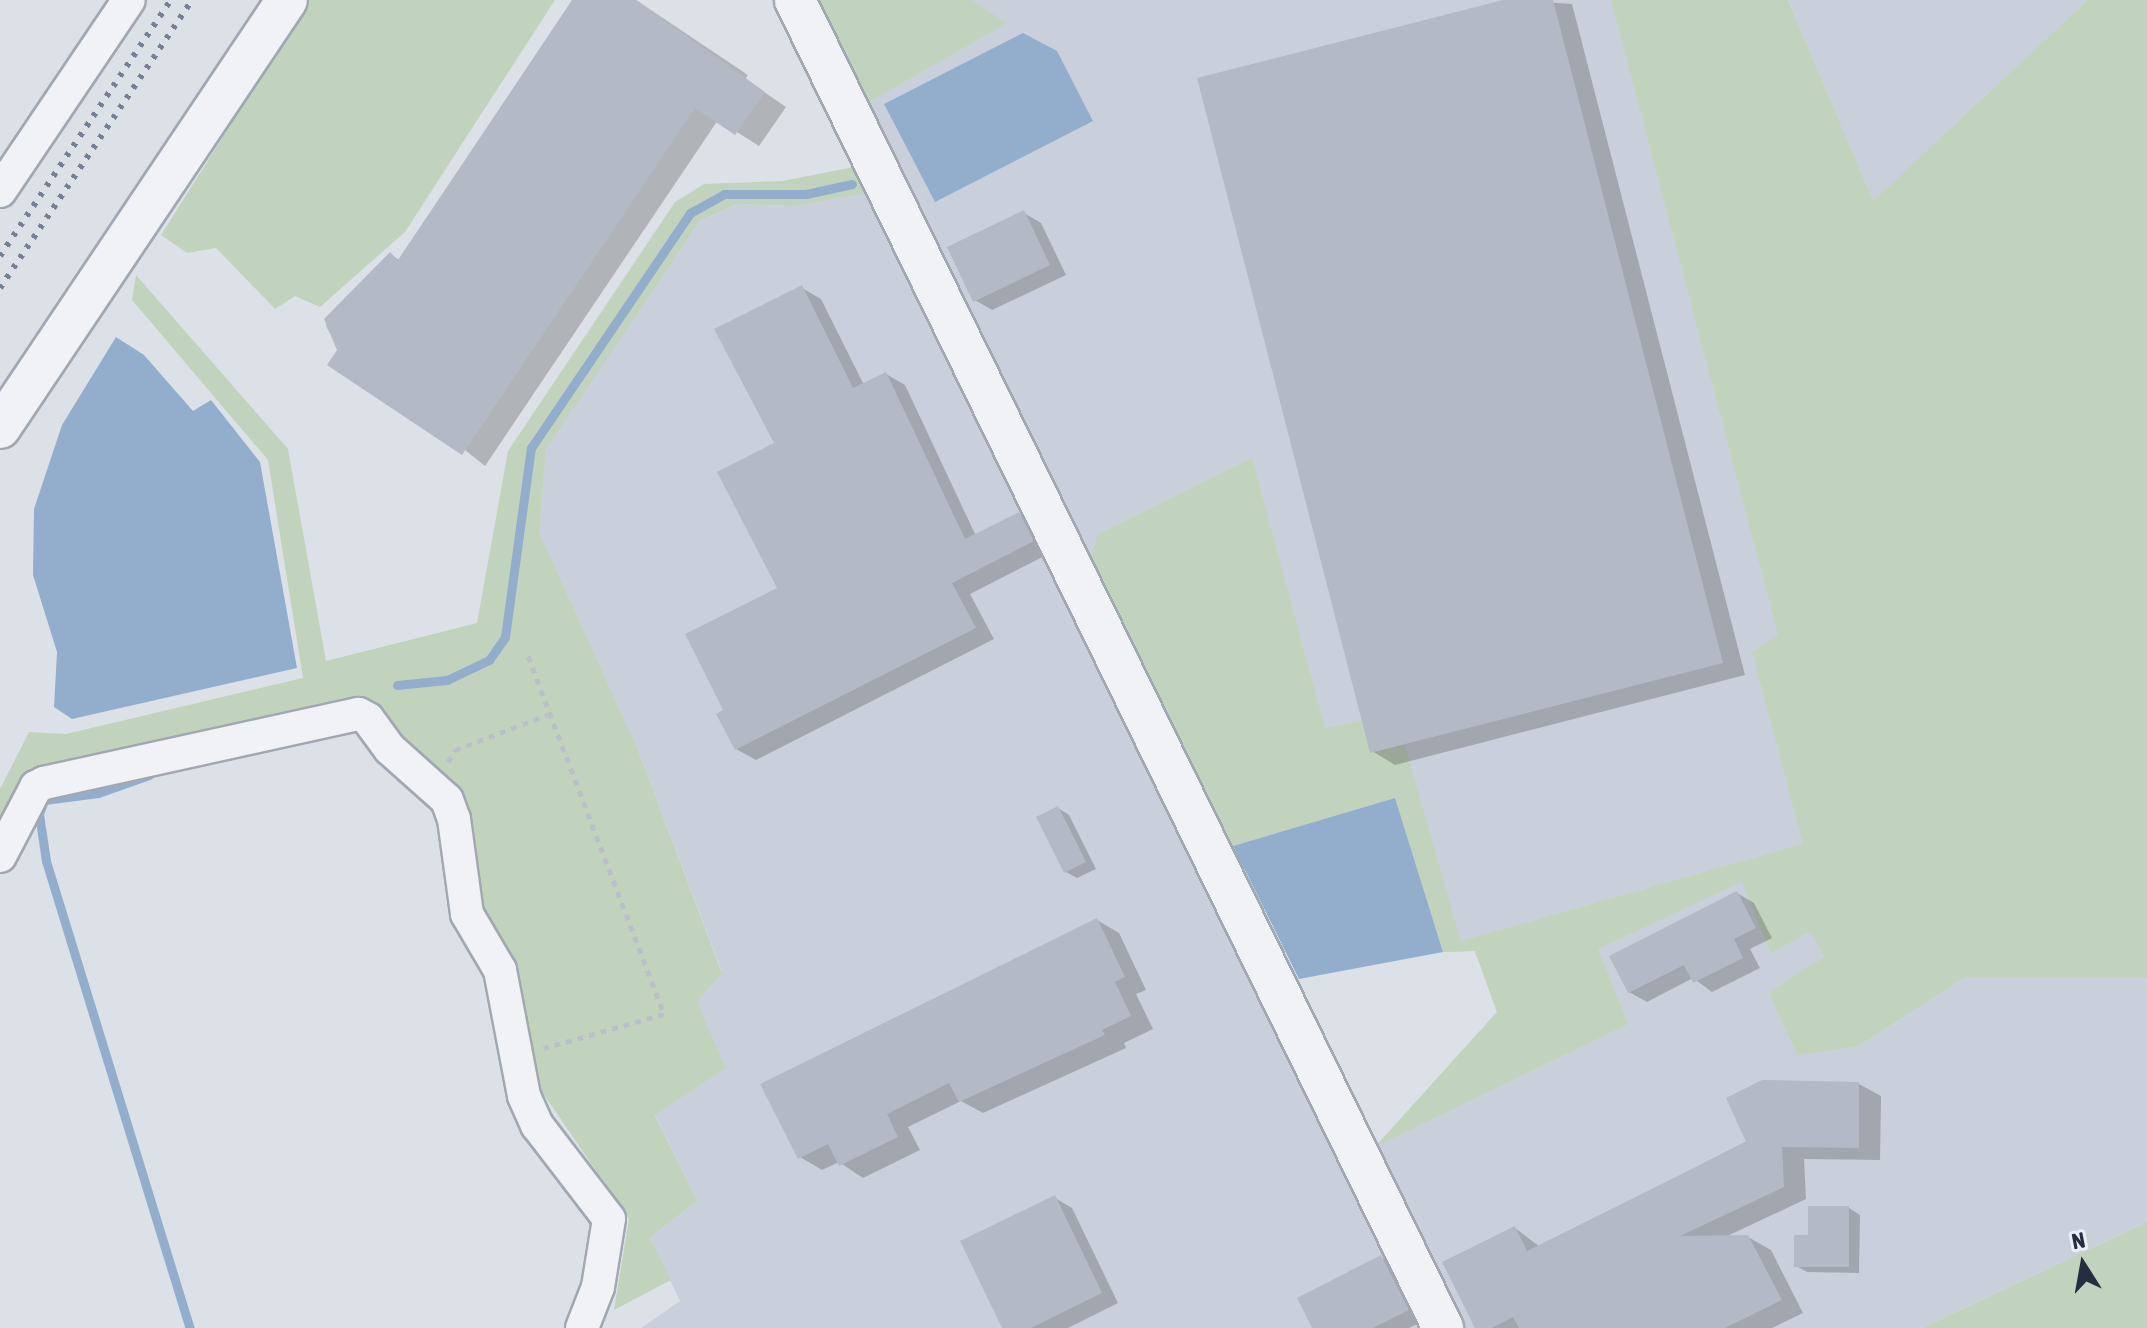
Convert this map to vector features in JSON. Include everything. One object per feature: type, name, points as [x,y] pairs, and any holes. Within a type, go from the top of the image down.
[{"type":"street","points":[[0,191],[129,0]]},
{"type":"street","points":[[0,428],[287,0]]},
{"type":"street","points":[[795,0],[1443,1328]]},
{"type":"street","points":[[0,856],[36,787],[44,783],[359,714],[390,749],[436,786],[454,819],[470,926],[500,970],[524,1096],[537,1125],[609,1219],[598,1287],[582,1328]]},
{"type":"path","points":[[516,1055],[664,1014],[528,656]]},
{"type":"path","points":[[436,786],[455,750],[550,714]]},
{"type":"shaded area","points":[[818,0],[1632,0],[1858,936],[1768,993],[1859,1046],[1966,977],[2147,977],[2147,1222],[1922,1328],[1462,1328],[1375,1147],[1497,1012],[1475,951],[1443,952],[1395,798],[1233,846]]},
{"type":"shaded area","points":[[1788,0],[2147,0],[1873,202]]},
{"type":"shaded area","points":[[870,193],[1425,1328],[641,1328],[680,1301],[650,1238],[697,1201],[655,1114],[725,1068],[696,1002],[722,972],[637,747],[538,533],[546,448],[700,221],[737,204],[794,206]]},
{"type":"green space","points":[[309,0],[555,0],[405,232],[320,307],[295,296],[275,309],[216,248],[187,253],[161,235]]},
{"type":"green space","points":[[818,0],[971,0],[1007,23],[867,103]]},
{"type":"green space","points":[[1611,0],[1788,0],[1873,201],[2088,0],[2147,0],[2147,977],[1966,977],[1859,1046],[1798,1055],[1768,993],[1824,957],[1811,931],[1771,953],[1742,882],[1598,949],[1628,1024],[1375,1147],[1497,1012],[1475,951],[1443,952],[1395,798],[1233,846],[1091,557],[1098,534],[1252,458],[1325,728],[1396,714],[1461,941],[1803,844],[1752,652],[1778,635]]},
{"type":"green space","points":[[854,167],[870,193],[794,206],[737,204],[700,221],[546,449],[539,533],[637,747],[722,973],[697,1002],[726,1068],[655,1115],[697,1201],[650,1238],[671,1280],[614,1310],[629,1219],[536,1083],[514,962],[480,912],[460,797],[367,701],[27,777],[0,836],[0,789],[29,732],[66,734],[303,678],[268,460],[132,300],[136,275],[288,449],[326,661],[477,623],[508,451],[675,202],[704,184],[782,181]]},
{"type":"green space","points":[[2147,1222],[2147,1328],[1922,1328]]},
{"type":"water","points":[[1023,33],[1057,51],[1093,121],[935,202],[884,104]]},
{"type":"water","points":[[116,337],[144,355],[193,411],[211,400],[260,462],[297,668],[72,719],[54,707],[57,652],[33,575],[34,509],[62,425]]},
{"type":"water","points":[[1395,798],[1443,952],[1299,979],[1233,846]]},
{"type":"building","points":[[572,0],[636,0],[765,92],[735,135],[695,108],[462,455],[327,365],[337,350],[324,319],[390,252],[398,260]]},
{"type":"building","points":[[1503,0],[1553,0],[1723,663],[1370,753],[1197,78]]},
{"type":"building","points":[[1024,210],[1050,265],[973,302],[947,247]]},
{"type":"building","points":[[802,285],[853,388],[886,372],[965,539],[1019,512],[1034,541],[952,583],[976,628],[735,750],[716,714],[723,710],[685,634],[777,588],[717,472],[774,443],[714,329]]},
{"type":"building","points":[[1058,806],[1086,862],[1064,873],[1036,817]]},
{"type":"building","points":[[1737,891],[1756,928],[1734,939],[1743,958],[1693,983],[1684,965],[1628,993],[1609,956]]},
{"type":"building","points":[[1097,918],[1125,977],[1115,982],[1131,1016],[1102,1030],[1105,1035],[959,1102],[949,1083],[887,1114],[898,1137],[839,1166],[828,1144],[798,1159],[760,1084]]},
{"type":"building","points":[[1762,1080],[1859,1082],[1859,1148],[1782,1147],[1784,1187],[1680,1236],[1748,1235],[1782,1300],[1725,1328],[1519,1328],[1513,1317],[1492,1328],[1475,1328],[1442,1262],[1515,1226],[1527,1251],[1746,1142],[1726,1098]]},
{"type":"building","points":[[1055,1195],[1102,1293],[1031,1328],[1002,1328],[960,1241]]},
{"type":"building","points":[[1808,1206],[1849,1206],[1849,1267],[1794,1267],[1794,1235],[1808,1235]]},
{"type":"building","points":[[1381,1255],[1409,1310],[1373,1328],[1312,1328],[1297,1298]]},
{"type":"waterway","points":[[397,685],[447,680],[489,660],[505,637],[531,448],[690,213],[724,194],[806,194],[852,184]]},
{"type":"waterway","points":[[149,775],[98,793],[44,800],[39,814],[46,861],[190,1328]]},
{"type":"railway","points":[[0,256],[171,0]]},
{"type":"railway","points":[[0,288],[192,0]]}]
